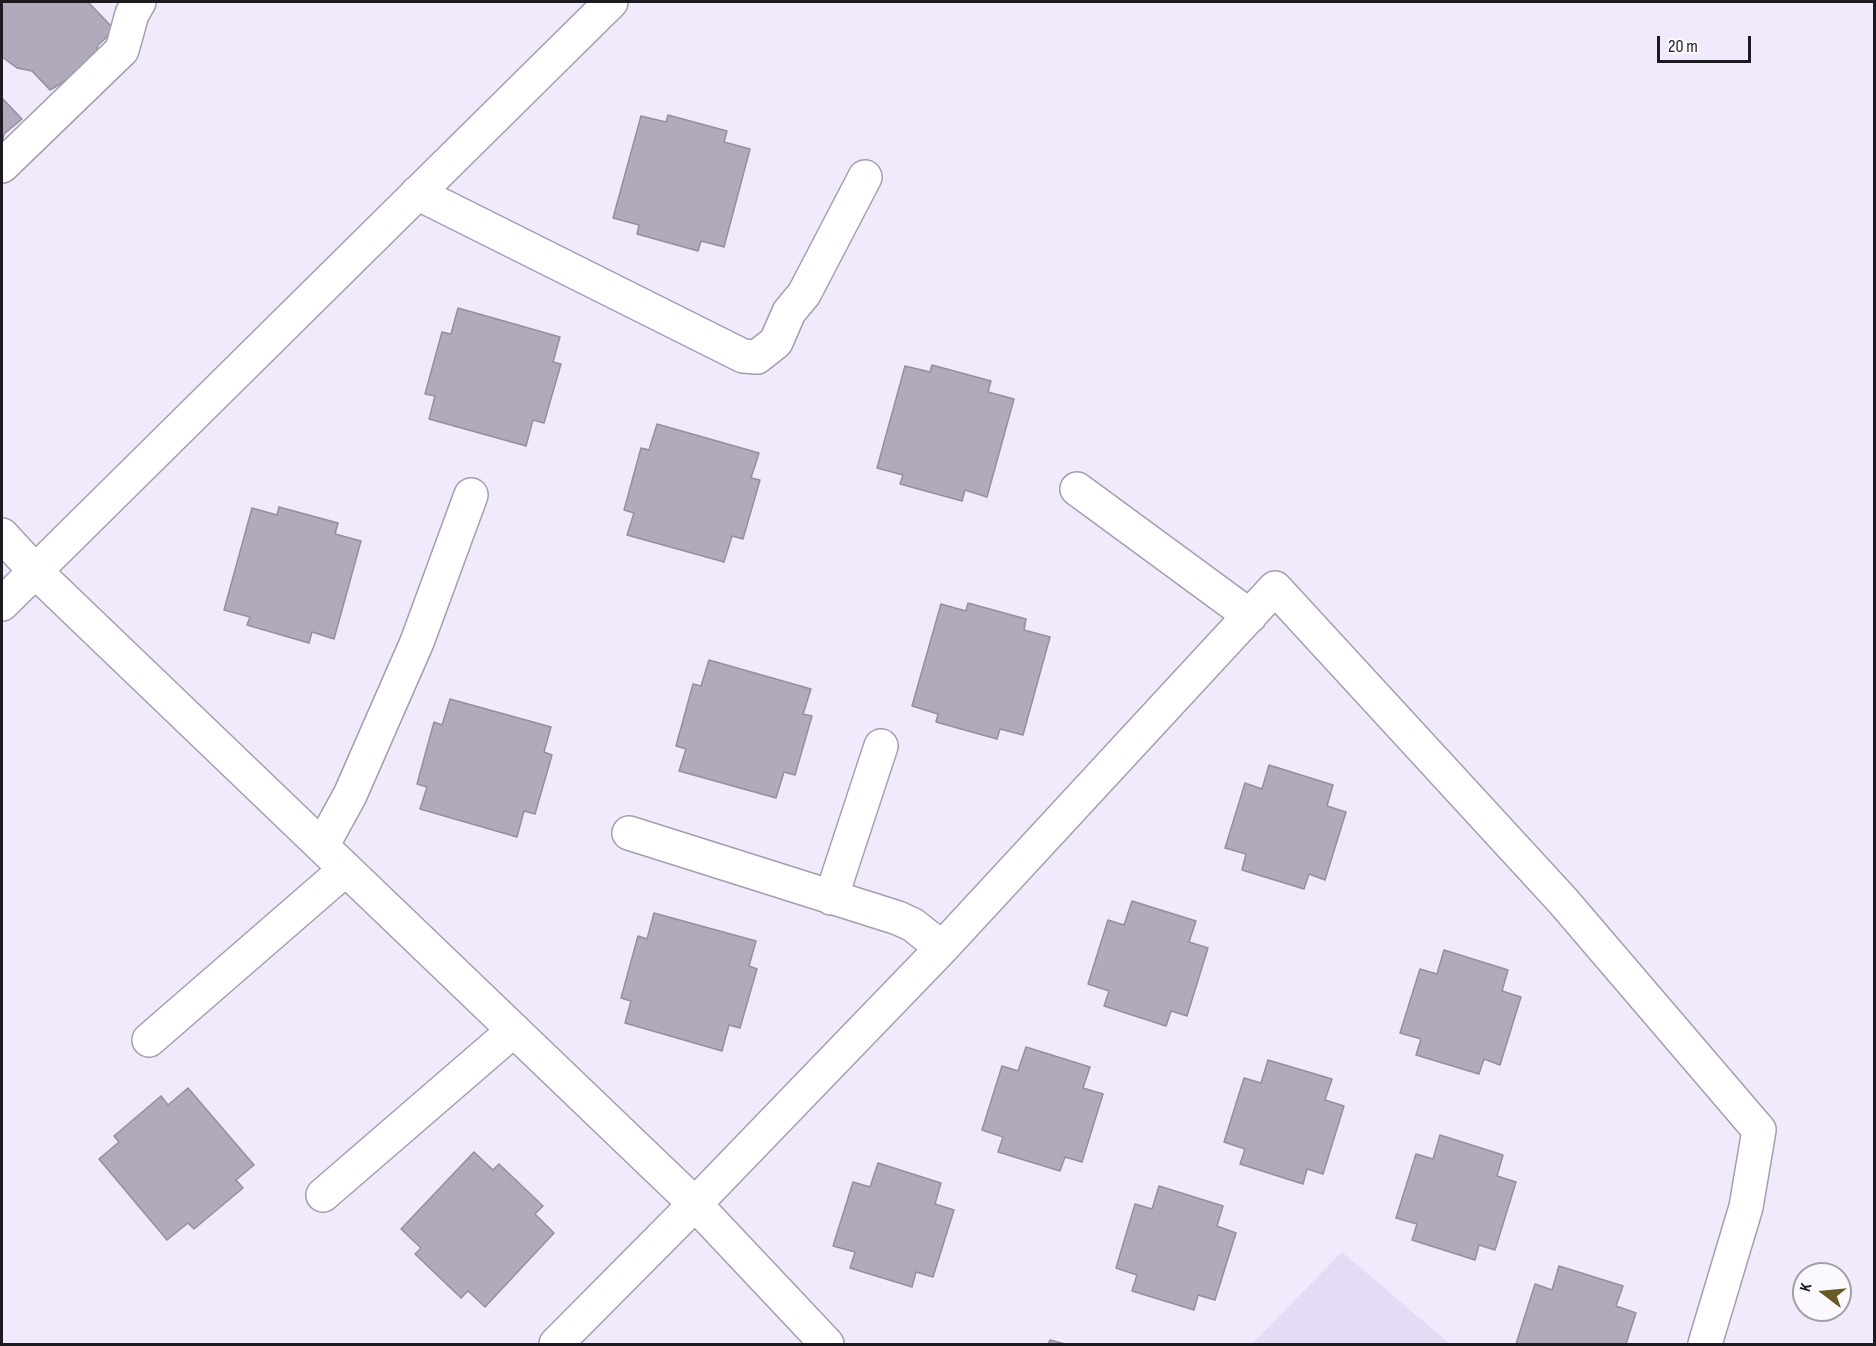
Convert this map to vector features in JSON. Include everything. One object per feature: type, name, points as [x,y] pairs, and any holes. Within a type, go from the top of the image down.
[{"type":"street","points":[[2,166],[122,50],[132,14],[139,2]]},
{"type":"street","points":[[2,604],[611,2]]},
{"type":"street","points":[[417,193],[743,356],[757,357],[776,342],[789,312],[804,294],[865,177]]},
{"type":"street","points":[[1077,489],[1250,616]]},
{"type":"street","points":[[322,846],[350,795],[417,642],[471,495]]},
{"type":"street","points":[[2,536],[35,571],[696,1204],[827,1344]]},
{"type":"street","points":[[556,1344],[696,1204],[942,948],[1275,588],[1563,901],[1759,1130],[1746,1207],[1706,1344]]},
{"type":"street","points":[[831,897],[881,746]]},
{"type":"street","points":[[629,833],[898,918],[913,925],[942,948]]},
{"type":"street","points":[[149,1040],[346,869]]},
{"type":"street","points":[[323,1195],[514,1030]]},
{"type":"shaded area","points":[[1342,1252],[1450,1344],[1252,1344]]},
{"type":"building","points":[[2,2],[88,2],[115,30],[98,45],[96,55],[79,77],[68,79],[50,90],[32,71],[17,68],[2,57]]},
{"type":"building","points":[[2,98],[22,119],[4,134],[2,146]]},
{"type":"building","points":[[668,115],[727,131],[724,142],[750,149],[724,247],[701,241],[698,251],[637,234],[639,225],[613,218],[641,116],[666,122]]},
{"type":"building","points":[[458,308],[560,337],[553,362],[561,364],[544,423],[533,420],[526,446],[429,419],[435,396],[425,394],[442,332],[451,334]]},
{"type":"building","points":[[932,365],[991,381],[988,392],[1014,399],[987,497],[965,490],[962,501],[900,484],[903,475],[877,468],[905,366],[930,372]]},
{"type":"building","points":[[657,424],[759,453],[751,478],[760,480],[743,539],[732,536],[724,562],[627,535],[634,513],[624,510],[641,448],[649,450]]},
{"type":"building","points":[[279,507],[338,523],[335,534],[361,541],[334,639],[312,632],[309,643],[247,625],[250,617],[224,610],[252,508],[277,515]]},
{"type":"building","points":[[968,603],[1026,619],[1024,630],[1050,637],[1023,735],[1000,729],[997,739],[936,722],[938,714],[912,706],[941,604],[966,611]]},
{"type":"building","points":[[709,660],[811,689],[803,714],[812,716],[795,775],[784,772],[776,798],[679,771],[686,749],[676,746],[693,684],[701,686]]},
{"type":"building","points":[[450,699],[551,727],[544,752],[552,755],[535,814],[524,811],[517,837],[420,809],[427,787],[417,784],[434,722],[442,725]]},
{"type":"building","points":[[1269,765],[1333,785],[1327,806],[1346,812],[1325,880],[1309,874],[1304,889],[1242,870],[1246,854],[1225,848],[1245,783],[1262,789]]},
{"type":"building","points":[[1132,901],[1196,921],[1189,942],[1208,948],[1187,1016],[1171,1011],[1166,1026],[1104,1006],[1109,991],[1088,984],[1108,920],[1124,925]]},
{"type":"building","points":[[654,913],[756,941],[749,966],[757,969],[740,1028],[729,1025],[722,1051],[625,1023],[631,1001],[621,998],[638,936],[647,939]]},
{"type":"building","points":[[1444,950],[1508,970],[1502,991],[1521,997],[1500,1065],[1484,1059],[1479,1074],[1416,1055],[1421,1039],[1400,1033],[1420,969],[1437,974]]},
{"type":"building","points":[[1026,1047],[1090,1067],[1083,1088],[1103,1094],[1082,1162],[1065,1157],[1060,1171],[998,1152],[1003,1137],[982,1130],[1002,1066],[1018,1071]]},
{"type":"building","points":[[1268,1060],[1332,1079],[1325,1100],[1344,1106],[1323,1174],[1307,1169],[1303,1184],[1240,1164],[1245,1149],[1224,1142],[1244,1078],[1261,1083]]},
{"type":"building","points":[[188,1088],[254,1165],[236,1180],[243,1188],[194,1229],[188,1223],[167,1240],[99,1159],[119,1142],[114,1136],[161,1096],[168,1105]]},
{"type":"building","points":[[1440,1135],[1503,1155],[1497,1176],[1516,1182],[1495,1250],[1479,1245],[1475,1260],[1412,1240],[1417,1224],[1396,1218],[1416,1154],[1433,1159]]},
{"type":"building","points":[[474,1152],[493,1170],[499,1164],[543,1206],[535,1214],[554,1233],[485,1307],[468,1291],[461,1298],[415,1254],[421,1248],[401,1229]]},
{"type":"building","points":[[878,1163],[941,1183],[935,1204],[954,1210],[933,1277],[916,1272],[912,1287],[850,1268],[855,1252],[833,1246],[853,1182],[870,1187]]},
{"type":"building","points":[[1159,1186],[1223,1206],[1217,1226],[1236,1233],[1215,1300],[1198,1295],[1194,1310],[1132,1291],[1137,1275],[1116,1268],[1135,1204],[1152,1209]]},
{"type":"building","points":[[1559,1266],[1623,1286],[1616,1306],[1636,1313],[1626,1344],[1516,1344],[1535,1284],[1552,1290]]},
{"type":"building","points":[[1050,1340],[1065,1344],[1048,1344]]}]
